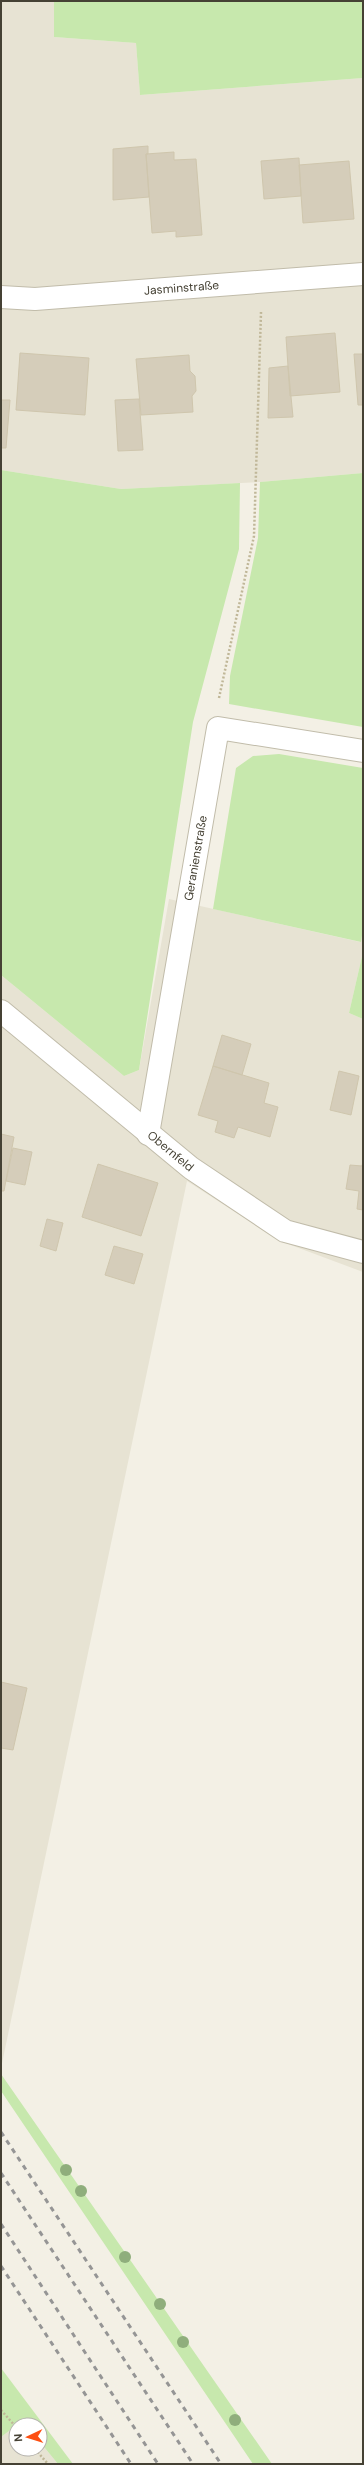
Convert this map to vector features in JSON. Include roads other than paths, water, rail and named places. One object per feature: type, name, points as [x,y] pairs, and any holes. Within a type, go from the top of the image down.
[{"type":"street","name":"Jasminstraße","points":[[1,297],[35,299],[363,274]]},
{"type":"street","name":"Geranienstraße","points":[[148,1134],[218,728],[363,751]]},
{"type":"street","name":"Obernfeld","points":[[1,1011],[191,1168],[285,1231],[363,1252]]},
{"type":"railway","points":[[1,2132],[221,2464]]},
{"type":"railway","points":[[1,2173],[193,2464]]},
{"type":"railway","points":[[1,2224],[158,2464]]},
{"type":"railway","points":[[1,2266],[131,2464]]}]
